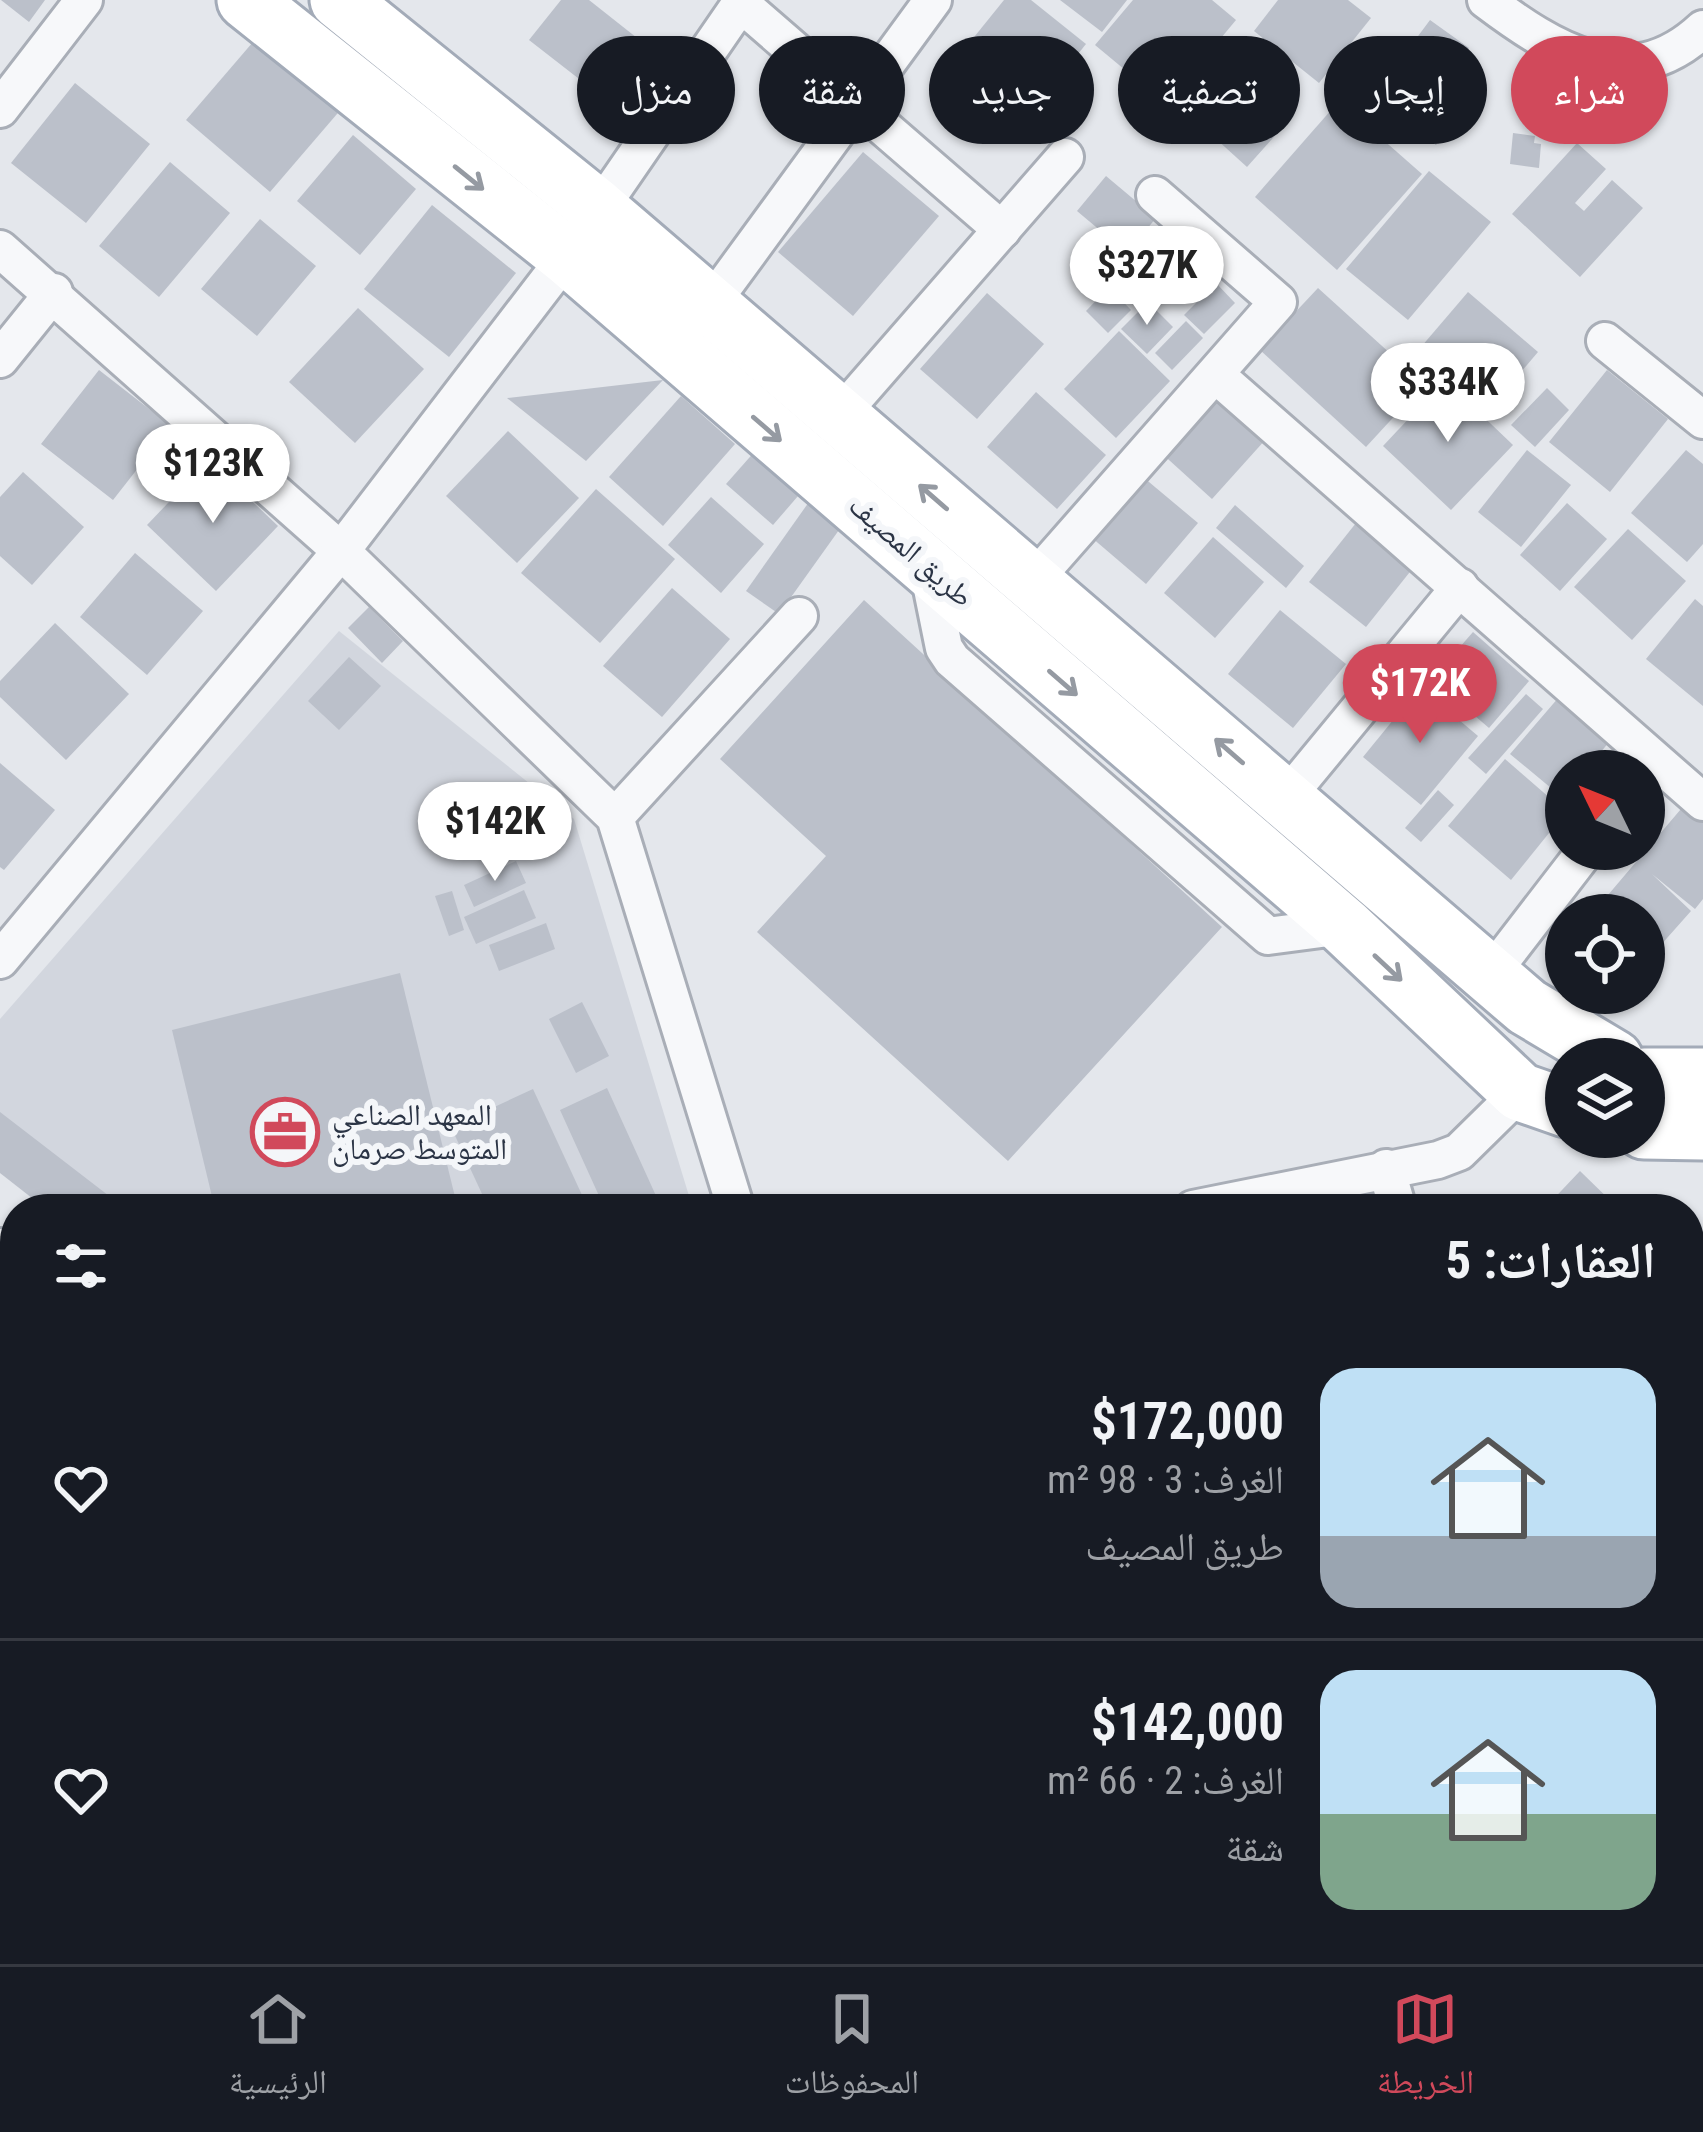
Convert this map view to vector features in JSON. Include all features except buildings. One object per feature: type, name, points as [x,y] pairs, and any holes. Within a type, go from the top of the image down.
[{"type":"main road","name":"طريق المصيف","points":[[246,0],[567,256],[1543,1100]]},
{"type":"main road","name":"طريق المصيف","points":[[339,0],[596,208],[1527,1007],[1579,1038]]},
{"type":"main road","points":[[1665,1077],[1703,1077]]},
{"type":"main road","points":[[1665,1131],[1703,1132]]},
{"type":"street","points":[[0,109],[84,0]]},
{"type":"street","points":[[905,37],[933,0]]},
{"type":"street","points":[[1486,0],[1574,58],[1640,60],[1665,53],[1703,29]]},
{"type":"street","points":[[0,961],[341,550],[567,256],[742,2],[780,36]]},
{"type":"street","points":[[710,305],[826,144]]},
{"type":"street","points":[[903,144],[1002,230]]},
{"type":"street","points":[[839,416],[1065,157]]},
{"type":"street","points":[[1032,582],[1278,299],[1155,195]]},
{"type":"street","points":[[0,249],[341,550],[614,817],[731,1194]]},
{"type":"street","points":[[0,359],[54,292]]},
{"type":"street","points":[[1605,340],[1703,420]]},
{"type":"street","points":[[1216,375],[1460,586],[1628,750]]},
{"type":"street","points":[[1285,799],[1460,586]]},
{"type":"street","points":[[614,817],[799,616]]},
{"type":"street","points":[[1665,779],[1703,802]]},
{"type":"street","points":[[1490,975],[1571,870]]},
{"type":"street","points":[[1263,1194],[1459,1152],[1543,1100]]},
{"type":"street","points":[[1386,1168],[1394,1194]]},
{"type":"shaded area","points":[[339,631],[574,819],[688,1194],[36,1194],[0,1158],[0,1019]]},
{"type":"place","name":"المعهد الصناعي المتوسط صرمان","points":[[285,1132]]}]
